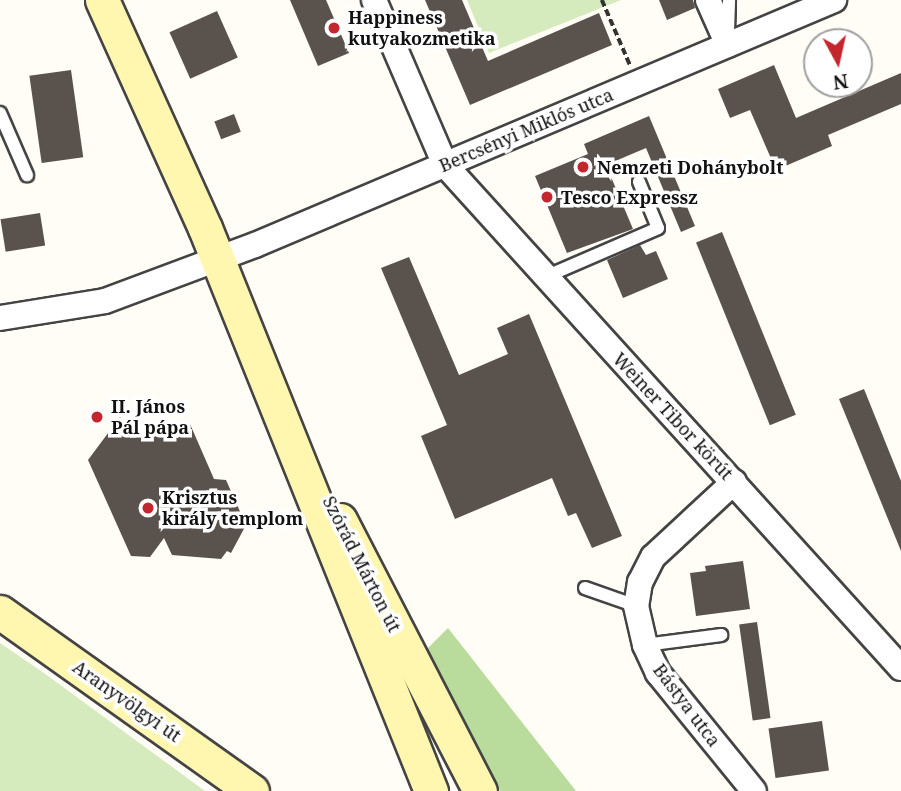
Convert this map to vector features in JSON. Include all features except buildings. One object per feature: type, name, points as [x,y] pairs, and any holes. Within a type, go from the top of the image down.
[{"type":"street","name":"Szórád Márton út","points":[[102,0],[217,258],[431,791]]},
{"type":"street","name":"Weiner Tibor körút","points":[[373,0],[445,165],[901,668]]},
{"type":"street","points":[[708,0],[728,45]]},
{"type":"street","name":"Bercsényi Miklós utca","points":[[0,318],[105,301],[445,165],[834,0]]},
{"type":"street","name":"Szórád Márton út","points":[[246,335],[480,791]]},
{"type":"street","name":"Bástya utca","points":[[734,482],[653,557],[640,582],[636,606],[645,645],[658,673],[754,791]]},
{"type":"street","name":"Aranyvölgyi út","points":[[0,612],[252,791]]},
{"type":"lane","points":[[728,45],[729,0]]},
{"type":"lane","points":[[0,113],[27,175]]},
{"type":"lane","points":[[545,277],[658,228],[639,182]]},
{"type":"lane","points":[[586,588],[636,606]]},
{"type":"lane","points":[[645,645],[721,635]]},
{"type":"path","points":[[602,0],[638,83]]},
{"type":"green space","points":[[467,0],[621,0],[489,53]]},
{"type":"green space","points":[[448,628],[576,791],[500,791],[425,651]]},
{"type":"green space","points":[[0,643],[44,673],[205,791],[0,791]]},
{"type":"place","name":"Happiness kutyakozmetika","points":[[334,28]]},
{"type":"place","name":"Nemzeti Dohánybolt","points":[[583,167]]},
{"type":"place","name":"Tesco Expressz","points":[[547,197]]},
{"type":"place","name":"II. János Pál pápa","points":[[97,417]]},
{"type":"place","name":"Krisztus király templom","points":[[148,508]]}]
